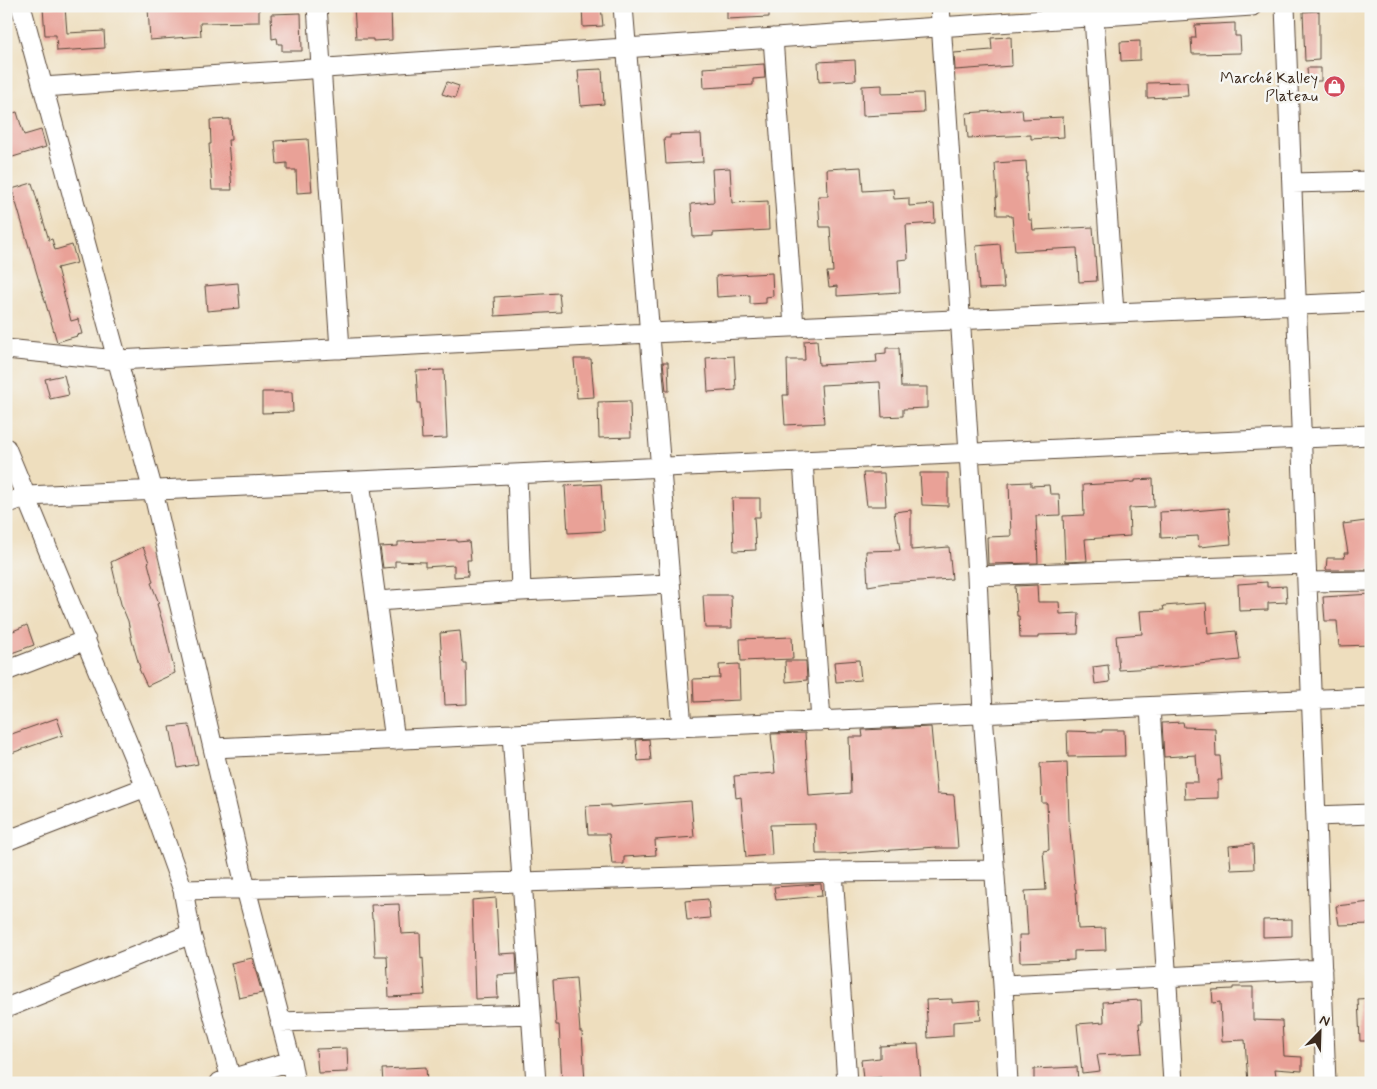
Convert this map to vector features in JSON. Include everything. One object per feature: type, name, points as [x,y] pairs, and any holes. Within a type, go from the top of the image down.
[{"type":"street","points":[[21,6],[153,491],[246,889],[291,1061],[295,1083]]},
{"type":"street","points":[[317,6],[340,349]]},
{"type":"street","points":[[623,6],[682,727]]},
{"type":"street","points":[[940,6],[977,576],[983,714],[1003,985],[1008,1083]]},
{"type":"street","points":[[43,87],[1252,6]]},
{"type":"street","points":[[1285,6],[1326,1083]]},
{"type":"street","points":[[1094,17],[1114,313]]},
{"type":"street","points":[[774,38],[794,327]]},
{"type":"street","points":[[1292,183],[1371,181]]},
{"type":"street","points":[[6,349],[117,360],[650,333],[1371,302]]},
{"type":"street","points":[[6,504],[27,496],[1371,434]]},
{"type":"street","points":[[6,448],[146,787],[183,890],[191,934],[227,1081],[291,1061]]},
{"type":"street","points":[[803,461],[821,721]]},
{"type":"street","points":[[517,474],[520,591]]},
{"type":"street","points":[[360,481],[395,740]]},
{"type":"street","points":[[977,576],[1307,573],[1371,581]]},
{"type":"street","points":[[377,602],[520,591],[670,584]]},
{"type":"street","points":[[6,671],[86,640]]},
{"type":"street","points":[[213,748],[1371,697]]},
{"type":"street","points":[[1150,707],[1173,1083]]},
{"type":"street","points":[[512,734],[536,1083]]},
{"type":"street","points":[[6,841],[146,787]]},
{"type":"street","points":[[1316,816],[1371,814]]},
{"type":"street","points":[[183,890],[834,872],[995,870]]},
{"type":"street","points":[[834,872],[846,1083]]},
{"type":"street","points":[[6,1008],[191,934]]},
{"type":"street","points":[[1003,985],[1322,969]]},
{"type":"street","points":[[280,1022],[531,1014]]},
{"type":"building","points":[[259,6],[259,22],[200,23],[201,36],[150,40],[148,8]]},
{"type":"building","points":[[354,6],[391,6],[392,40],[373,41],[373,39],[356,39]]},
{"type":"building","points":[[582,6],[601,6],[603,26],[583,27]]},
{"type":"building","points":[[727,6],[769,6],[769,17],[727,19]]},
{"type":"building","points":[[65,7],[67,33],[104,31],[105,48],[57,51],[56,35],[45,35],[43,8]]},
{"type":"building","points":[[1319,11],[1319,60],[1305,61],[1303,12]]},
{"type":"building","points":[[301,13],[302,51],[282,51],[282,44],[278,44],[277,38],[272,39],[271,14]]},
{"type":"building","points":[[1235,23],[1235,36],[1240,36],[1241,53],[1192,54],[1191,38],[1196,38],[1195,25]]},
{"type":"building","points":[[1011,37],[1012,66],[955,70],[954,53],[992,50],[991,38]]},
{"type":"building","points":[[1140,41],[1140,60],[1121,61],[1120,42]]},
{"type":"building","points":[[855,60],[856,80],[819,82],[818,62]]},
{"type":"building","points":[[764,64],[765,78],[753,79],[753,85],[704,88],[703,68]]},
{"type":"building","points":[[1307,68],[1321,68],[1321,81],[1308,81]]},
{"type":"building","points":[[602,69],[604,104],[581,106],[578,70]]},
{"type":"building","points":[[447,82],[459,86],[455,98],[442,94]]},
{"type":"building","points":[[1187,82],[1188,96],[1147,98],[1147,83]]},
{"type":"building","points":[[882,85],[882,94],[923,93],[924,113],[863,116],[862,86]]},
{"type":"building","points":[[1022,109],[1023,119],[1063,117],[1064,137],[1031,139],[1031,135],[968,138],[966,113]]},
{"type":"building","points":[[17,112],[24,135],[41,130],[46,147],[6,159],[6,115]]},
{"type":"building","points":[[230,119],[231,140],[228,140],[232,190],[212,190],[209,144],[211,144],[210,120]]},
{"type":"building","points":[[701,134],[703,162],[666,164],[664,138],[670,138],[670,135]]},
{"type":"building","points":[[308,139],[312,192],[297,193],[296,170],[287,170],[287,163],[277,164],[275,141]]},
{"type":"building","points":[[1026,161],[1029,220],[1032,220],[1033,230],[1093,227],[1097,281],[1079,282],[1077,248],[1015,251],[1012,216],[997,215],[995,163]]},
{"type":"building","points":[[861,167],[863,191],[893,189],[894,199],[909,198],[909,206],[934,204],[935,223],[906,225],[908,259],[898,260],[900,292],[837,296],[837,286],[829,287],[827,272],[833,272],[830,227],[820,227],[818,196],[828,196],[827,169]]},
{"type":"building","points":[[730,168],[732,203],[768,201],[769,230],[713,233],[713,236],[693,237],[691,204],[714,202],[712,169]]},
{"type":"building","points":[[32,183],[49,240],[52,239],[55,250],[72,245],[77,263],[57,268],[71,321],[78,319],[82,334],[57,342],[12,189]]},
{"type":"building","points":[[1000,244],[1004,288],[979,289],[976,246]]},
{"type":"building","points":[[772,273],[773,296],[766,297],[766,303],[750,304],[750,295],[717,297],[716,276]]},
{"type":"building","points":[[238,283],[240,308],[207,311],[205,286]]},
{"type":"building","points":[[559,293],[561,312],[495,316],[494,297]]},
{"type":"building","points":[[817,340],[819,365],[877,362],[876,354],[886,353],[886,348],[899,348],[901,387],[927,387],[927,408],[903,409],[903,416],[882,417],[880,382],[821,385],[824,423],[785,425],[783,395],[788,395],[787,360],[805,360],[804,341]]},
{"type":"building","points":[[734,356],[736,390],[708,392],[706,358]]},
{"type":"building","points":[[574,359],[591,359],[594,397],[577,398]]},
{"type":"building","points":[[663,362],[668,362],[669,391],[666,391]]},
{"type":"building","points":[[444,370],[447,438],[422,439],[416,371]]},
{"type":"building","points":[[64,375],[69,395],[50,399],[45,379]]},
{"type":"building","points":[[262,392],[292,392],[293,412],[262,413]]},
{"type":"building","points":[[630,401],[631,437],[599,438],[598,402]]},
{"type":"building","points":[[863,473],[884,473],[886,506],[867,506]]},
{"type":"building","points":[[920,473],[948,473],[948,506],[922,505]]},
{"type":"building","points":[[1153,479],[1154,507],[1129,508],[1130,536],[1085,539],[1087,561],[1065,562],[1063,516],[1084,515],[1083,485]]},
{"type":"building","points":[[1031,482],[1031,486],[1049,485],[1050,494],[1059,494],[1060,515],[1036,516],[1038,563],[988,564],[987,537],[1011,536],[1009,483]]},
{"type":"building","points":[[601,484],[604,531],[568,533],[565,486]]},
{"type":"building","points":[[732,498],[760,498],[760,517],[754,517],[756,550],[734,551]]},
{"type":"building","points":[[1228,508],[1231,544],[1199,547],[1198,536],[1161,538],[1160,512]]},
{"type":"building","points":[[911,510],[911,550],[949,547],[952,579],[868,586],[866,551],[900,550],[894,512]]},
{"type":"building","points":[[1366,521],[1371,555],[1371,570],[1326,570],[1327,558],[1345,558],[1344,553],[1348,553],[1343,524]]},
{"type":"building","points":[[457,540],[457,542],[469,541],[471,560],[467,560],[468,576],[454,577],[454,565],[425,567],[425,562],[395,561],[395,567],[383,568],[380,547],[398,546],[398,542]]},
{"type":"building","points":[[143,547],[149,562],[153,582],[151,583],[159,603],[157,604],[175,673],[147,686],[139,669],[128,621],[121,604],[111,562]]},
{"type":"building","points":[[1267,582],[1267,587],[1286,586],[1287,602],[1268,603],[1268,610],[1239,611],[1238,584]]},
{"type":"building","points":[[1037,585],[1038,602],[1059,602],[1060,614],[1079,613],[1078,634],[1039,635],[1039,638],[1020,638],[1015,586]]},
{"type":"building","points":[[1371,594],[1371,645],[1339,646],[1337,621],[1325,621],[1323,597]]},
{"type":"building","points":[[703,595],[731,595],[732,628],[705,628]]},
{"type":"building","points":[[1206,603],[1208,634],[1236,631],[1240,660],[1119,670],[1116,636],[1142,634],[1140,611],[1164,610],[1163,606]]},
{"type":"building","points":[[27,625],[34,645],[6,655],[6,634]]},
{"type":"building","points":[[460,631],[463,663],[466,663],[467,704],[445,705],[440,633]]},
{"type":"building","points":[[792,637],[793,659],[741,661],[740,639]]},
{"type":"building","points":[[859,660],[861,680],[836,682],[834,662]]},
{"type":"building","points":[[785,661],[806,661],[807,680],[786,682]]},
{"type":"building","points":[[739,664],[740,700],[694,702],[693,679],[720,678],[719,665]]},
{"type":"building","points":[[1108,665],[1110,682],[1095,684],[1093,667]]},
{"type":"building","points":[[57,718],[63,735],[6,755],[6,736]]},
{"type":"building","points":[[1183,722],[1184,727],[1215,728],[1216,756],[1220,756],[1222,780],[1218,780],[1218,798],[1185,799],[1184,782],[1198,782],[1196,755],[1164,757],[1162,723]]},
{"type":"building","points":[[189,725],[198,764],[178,768],[170,727]]},
{"type":"building","points":[[931,727],[937,794],[954,795],[958,848],[936,847],[816,854],[815,824],[770,825],[772,855],[746,857],[741,797],[736,798],[734,776],[775,773],[771,734],[805,733],[809,796],[851,793],[849,737],[863,737],[862,730]]},
{"type":"building","points":[[1102,730],[1124,730],[1125,756],[1068,757],[1067,731],[1102,732]]},
{"type":"building","points":[[649,739],[651,760],[638,761],[636,740]]},
{"type":"building","points":[[1067,762],[1069,819],[1078,929],[1105,928],[1106,950],[1074,951],[1074,960],[1020,962],[1019,935],[1028,935],[1025,891],[1046,890],[1043,851],[1049,850],[1047,803],[1042,803],[1040,763]]},
{"type":"building","points":[[691,801],[694,837],[655,840],[656,855],[624,857],[624,864],[612,864],[609,834],[588,834],[586,806],[610,805],[610,807]]},
{"type":"building","points":[[1253,844],[1254,869],[1231,870],[1229,846]]},
{"type":"building","points":[[821,884],[822,896],[776,900],[774,887]]},
{"type":"building","points":[[496,898],[499,954],[516,953],[517,974],[497,975],[498,998],[475,999],[472,900]]},
{"type":"building","points":[[708,899],[710,918],[687,920],[685,901]]},
{"type":"building","points":[[1371,902],[1371,924],[1339,925],[1336,906]]},
{"type":"building","points":[[399,904],[401,934],[420,933],[425,995],[389,997],[387,956],[375,956],[371,905]]},
{"type":"building","points":[[1292,919],[1292,936],[1263,937],[1263,920]]},
{"type":"building","points":[[252,958],[262,993],[239,998],[231,963]]},
{"type":"building","points":[[576,978],[585,1083],[562,1083],[559,1025],[556,1025],[553,980]]},
{"type":"building","points":[[1233,987],[1253,987],[1253,1020],[1282,1021],[1284,1056],[1302,1057],[1302,1071],[1275,1069],[1277,1083],[1248,1083],[1245,1040],[1222,1041],[1220,1002],[1213,1003],[1212,990],[1233,989]]},
{"type":"building","points":[[1371,998],[1371,1041],[1360,1041],[1358,999]]},
{"type":"building","points":[[952,999],[952,1003],[979,1001],[981,1020],[953,1022],[953,1036],[928,1038],[926,1000]]},
{"type":"building","points":[[1141,1000],[1142,1023],[1139,1023],[1142,1053],[1097,1055],[1100,1071],[1082,1073],[1077,1024],[1104,1022],[1103,1002]]},
{"type":"building","points":[[918,1044],[921,1082],[882,1083],[881,1077],[863,1079],[861,1060],[880,1058],[880,1046]]},
{"type":"building","points":[[347,1048],[348,1072],[318,1073],[316,1049]]},
{"type":"building","points":[[426,1067],[427,1083],[383,1083],[382,1069]]},
{"type":"building","points":[[1077,1067],[1078,1083],[1034,1083],[1034,1069]]},
{"type":"place","name":"Marché Kalley Plateau","points":[[1334,87]]}]
